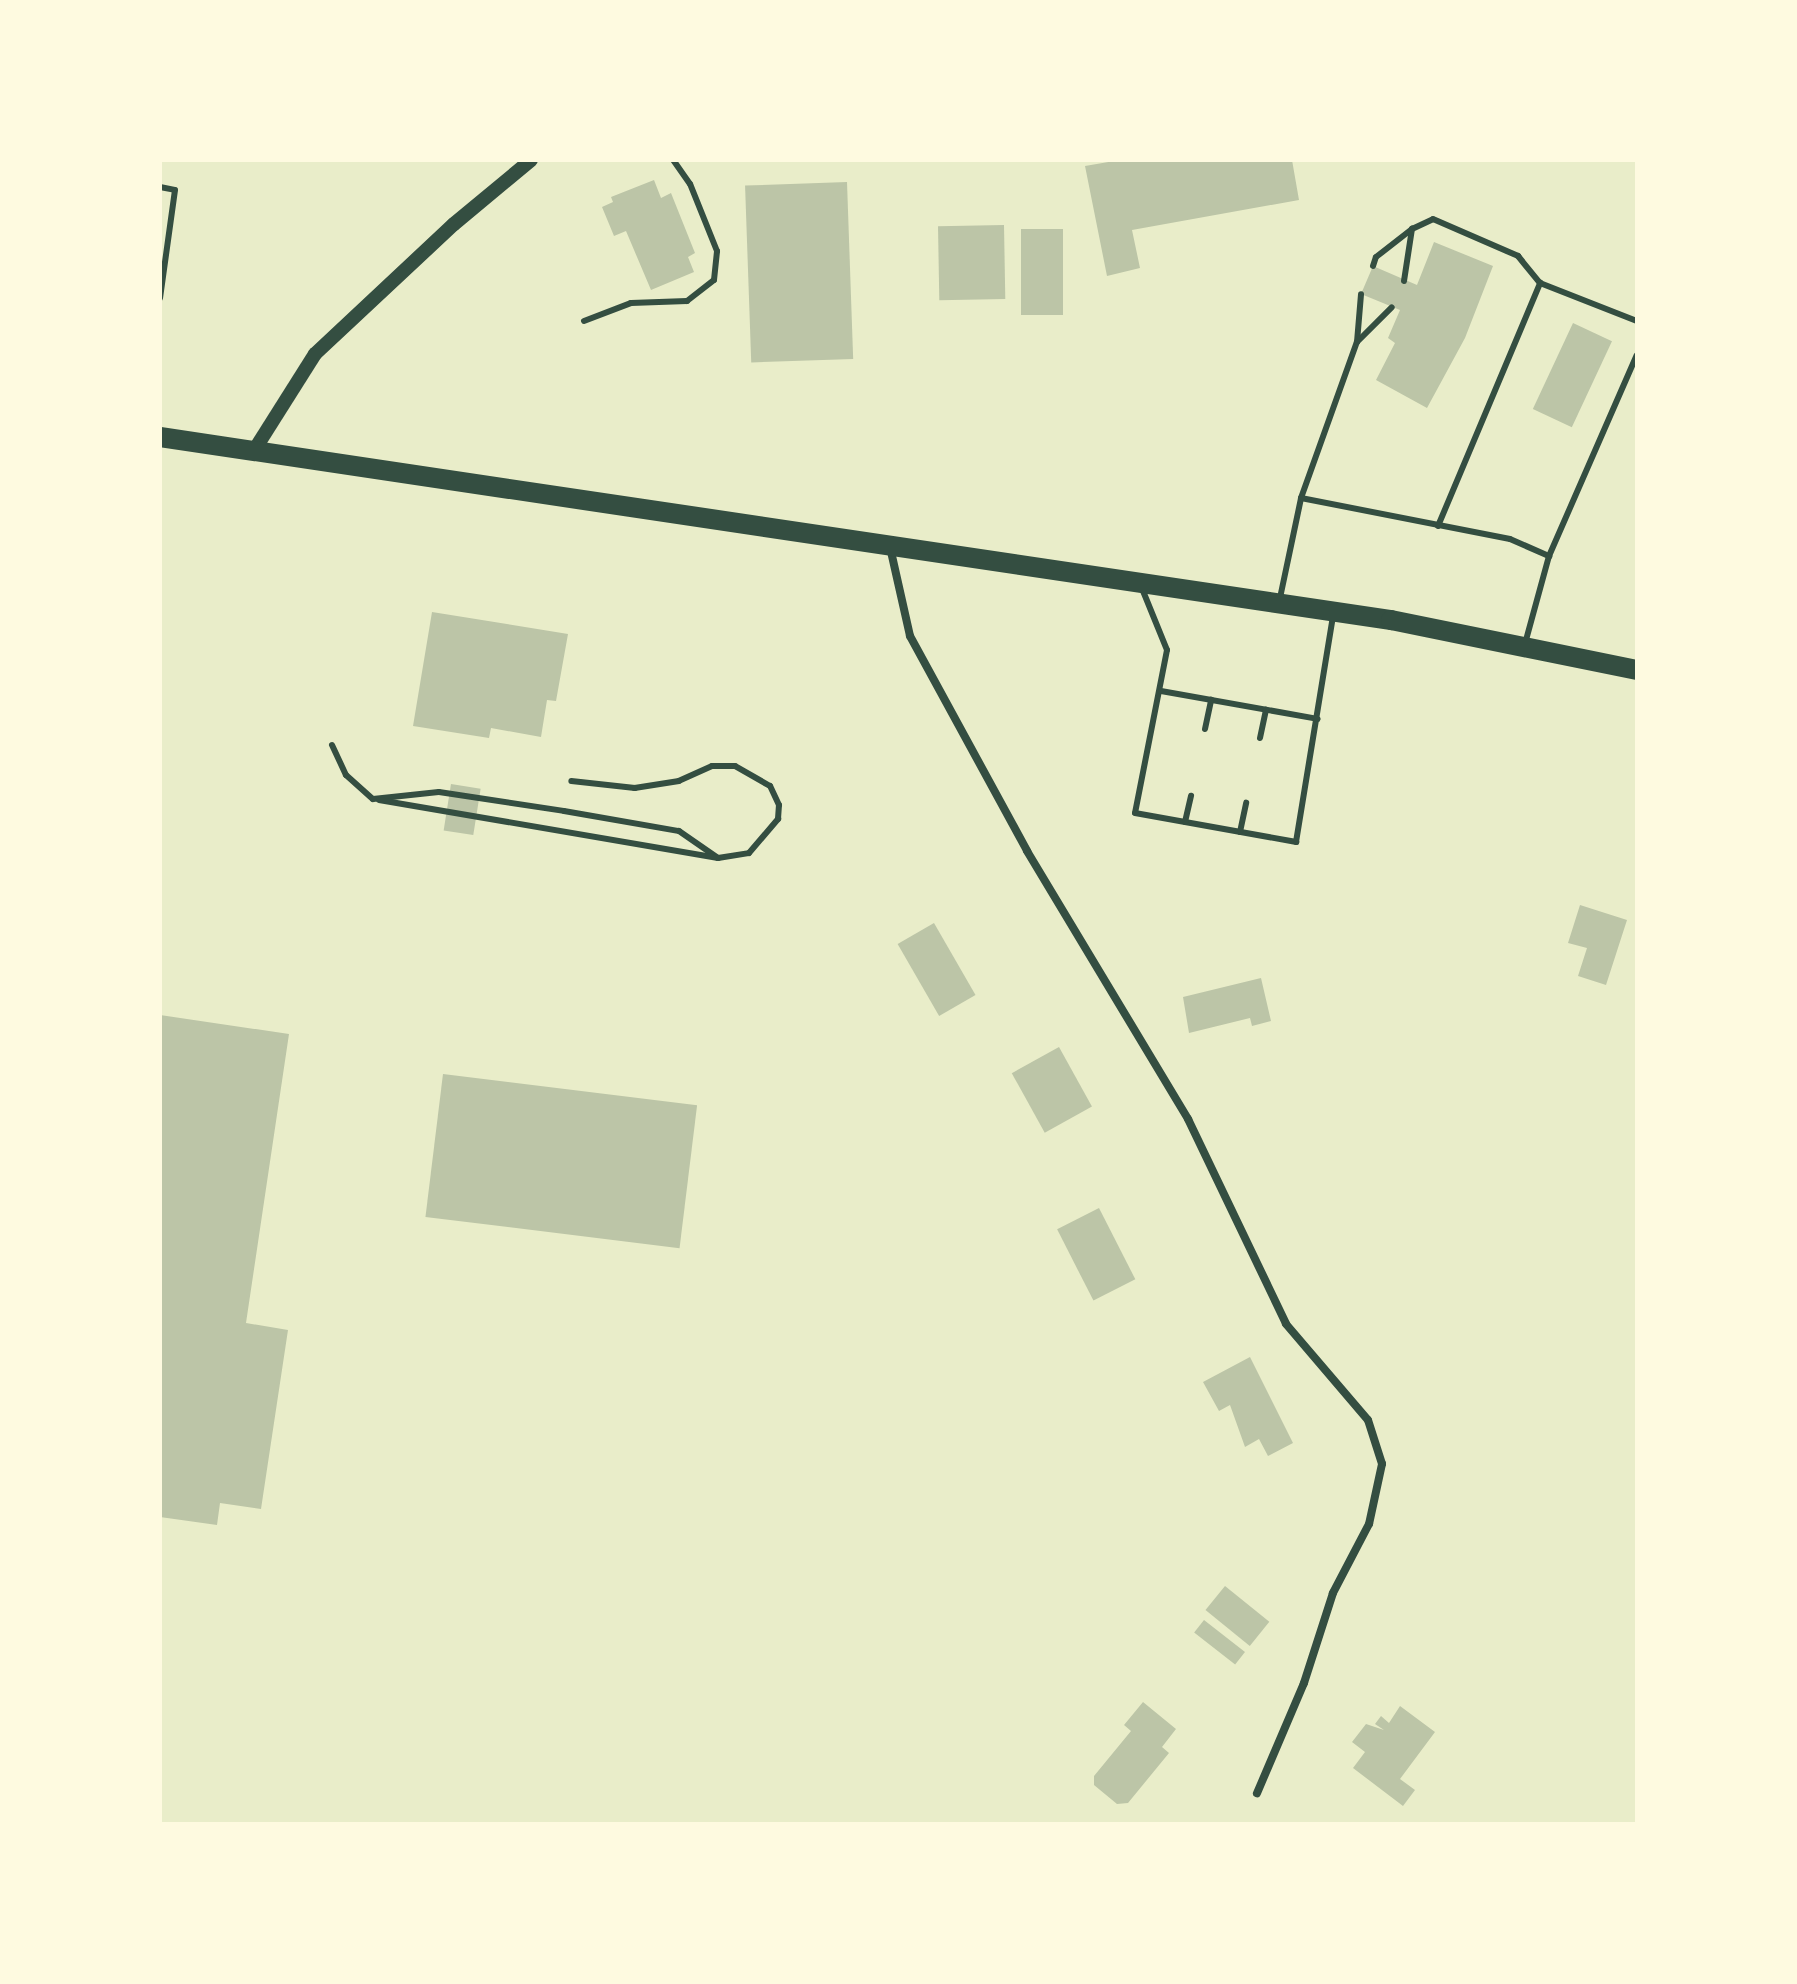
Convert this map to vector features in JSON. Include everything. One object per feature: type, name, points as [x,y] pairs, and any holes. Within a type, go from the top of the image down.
[{"type":"main road","points":[[160,437],[1278,603],[1637,670]]},
{"type":"street","points":[[255,449],[315,354],[454,224],[531,160]]},
{"type":"street","points":[[890,546],[910,636],[1027,851],[1188,1119],[1286,1324],[1368,1420],[1382,1464],[1369,1524],[1333,1593],[1304,1683],[1257,1793]]},
{"type":"lane","points":[[584,321],[631,303],[687,301],[714,280],[717,251],[690,184],[673,160]]},
{"type":"lane","points":[[160,187],[175,190],[160,298]]},
{"type":"lane","points":[[1373,266],[1376,257],[1412,229],[1433,219],[1518,256],[1540,283],[1637,321]]},
{"type":"lane","points":[[1404,281],[1412,229]]},
{"type":"lane","points":[[1438,526],[1540,283]]},
{"type":"lane","points":[[1278,603],[1301,498],[1357,342],[1361,294]]},
{"type":"lane","points":[[1357,342],[1392,307]]},
{"type":"lane","points":[[1524,647],[1549,556],[1637,355]]},
{"type":"lane","points":[[1301,498],[1510,539],[1549,556]]},
{"type":"lane","points":[[1140,583],[1167,650],[1135,813],[1296,842],[1333,612]]},
{"type":"lane","points":[[1161,691],[1318,719]]},
{"type":"lane","points":[[1205,729],[1211,700]]},
{"type":"lane","points":[[1260,738],[1266,710]]},
{"type":"lane","points":[[332,745],[346,775],[373,799],[665,853],[718,858],[749,853],[778,819],[776,795],[760,776],[723,764],[679,781],[635,788],[571,781]]},
{"type":"lane","points":[[373,799],[439,792],[578,813],[679,831],[718,858]]},
{"type":"lane","points":[[1185,822],[1191,796]]},
{"type":"lane","points":[[1240,832],[1246,803]]},
{"type":"building","points":[[1120,160],[1292,160],[1299,200],[1132,230],[1140,268],[1107,276],[1085,166]]},
{"type":"building","points":[[654,180],[661,198],[671,193],[695,253],[688,257],[694,272],[651,290],[626,231],[614,236],[602,207],[613,202],[611,197]]},
{"type":"building","points":[[847,182],[853,359],[751,362],[745,186]]},
{"type":"building","points":[[1004,225],[1005,299],[939,300],[938,226]]},
{"type":"building","points":[[1021,229],[1063,229],[1063,315],[1021,315]]},
{"type":"building","points":[[1434,242],[1493,266],[1465,338],[1427,408],[1376,380],[1395,343],[1388,338],[1400,310],[1361,294],[1373,266],[1417,285]]},
{"type":"building","points":[[1573,323],[1612,341],[1572,427],[1533,409]]},
{"type":"building","points":[[432,612],[568,634],[556,701],[547,700],[541,737],[491,728],[489,738],[413,726]]},
{"type":"building","points":[[451,784],[481,789],[473,835],[444,830]]},
{"type":"building","points":[[1580,905],[1627,920],[1606,985],[1578,976],[1587,948],[1568,943]]},
{"type":"building","points":[[934,923],[975,995],[939,1016],[898,944]]},
{"type":"building","points":[[1261,978],[1271,1021],[1252,1026],[1250,1018],[1189,1033],[1183,997]]},
{"type":"building","points":[[160,1015],[289,1034],[246,1323],[288,1330],[261,1509],[220,1503],[217,1525],[160,1517]]},
{"type":"building","points":[[1059,1047],[1092,1106],[1045,1133],[1012,1073]]},
{"type":"building","points":[[443,1074],[697,1105],[680,1248],[425,1217]]},
{"type":"building","points":[[1099,1208],[1135,1279],[1093,1301],[1057,1229]]},
{"type":"building","points":[[1250,1357],[1293,1443],[1268,1456],[1259,1439],[1245,1447],[1230,1405],[1219,1411],[1203,1382]]},
{"type":"building","points":[[1225,1586],[1269,1622],[1250,1646],[1205,1610]]},
{"type":"building","points":[[1204,1620],[1245,1652],[1235,1665],[1194,1633]]},
{"type":"building","points":[[1143,1702],[1176,1729],[1162,1747],[1169,1753],[1128,1803],[1117,1804],[1094,1785],[1094,1776],[1131,1731],[1124,1725]]},
{"type":"building","points":[[1400,1706],[1435,1732],[1400,1779],[1415,1790],[1403,1806],[1353,1768],[1365,1752],[1352,1742],[1366,1724],[1384,1730],[1375,1724],[1381,1716],[1389,1723]]}]
